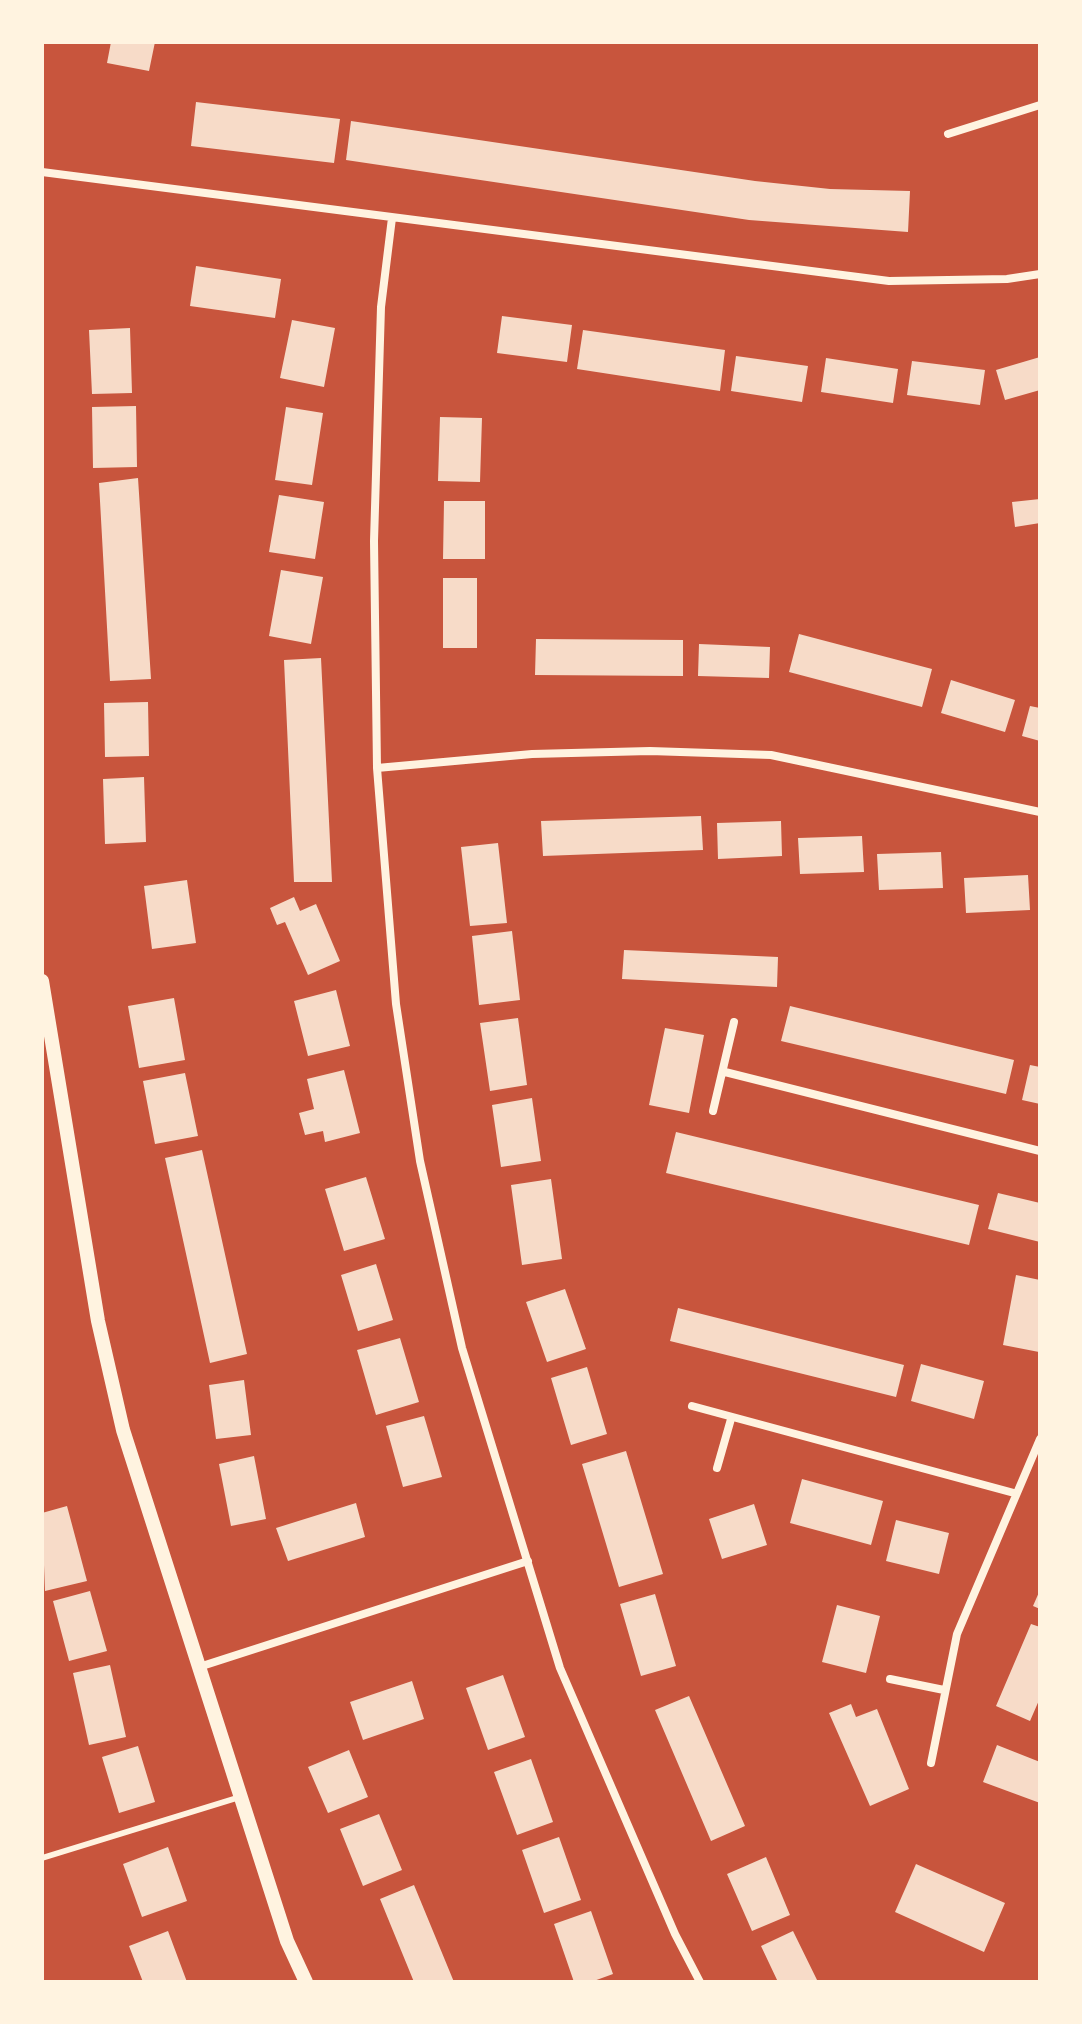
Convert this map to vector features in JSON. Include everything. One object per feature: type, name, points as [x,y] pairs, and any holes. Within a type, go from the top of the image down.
[{"type":"street","points":[[948,134],[1040,105]]},
{"type":"street","points":[[42,172],[889,281],[1007,279],[1040,274]]},
{"type":"street","points":[[392,218],[381,307],[374,541],[377,768],[396,1004],[420,1161],[462,1348],[560,1668],[675,1934],[700,1982]]},
{"type":"street","points":[[377,768],[532,754],[650,751],[771,755],[1040,812]]},
{"type":"street","points":[[42,981],[98,1321],[123,1430],[287,1941],[306,1982]]},
{"type":"street","points":[[713,1111],[725,1072],[734,1022]]},
{"type":"street","points":[[725,1072],[1040,1151]]},
{"type":"street","points":[[692,1406],[1014,1493]]},
{"type":"street","points":[[717,1468],[731,1419]]},
{"type":"street","points":[[931,1763],[957,1634],[1014,1493],[1040,1439]]},
{"type":"street","points":[[199,1667],[528,1561]]},
{"type":"street","points":[[890,1679],[944,1690]]},
{"type":"lane","points":[[42,1858],[240,1797]]},
{"type":"building","points":[[111,42],[155,42],[149,71],[107,63]]},
{"type":"building","points":[[196,102],[340,119],[334,163],[191,146]]},
{"type":"building","points":[[351,121],[755,181],[830,189],[910,191],[908,232],[749,220],[346,160]]},
{"type":"building","points":[[196,266],[281,279],[275,318],[190,306]]},
{"type":"building","points":[[502,316],[572,325],[567,362],[497,353]]},
{"type":"building","points":[[292,320],[335,328],[324,387],[280,378]]},
{"type":"building","points":[[130,328],[132,393],[92,394],[89,330]]},
{"type":"building","points":[[583,330],[725,350],[720,391],[577,369]]},
{"type":"building","points":[[736,356],[808,366],[802,402],[731,391]]},
{"type":"building","points":[[1040,357],[1040,390],[1005,400],[996,370]]},
{"type":"building","points":[[826,358],[898,369],[893,403],[821,392]]},
{"type":"building","points":[[912,361],[985,370],[980,405],[907,395]]},
{"type":"building","points":[[136,406],[137,467],[93,468],[92,407]]},
{"type":"building","points":[[286,407],[323,413],[312,485],[275,480]]},
{"type":"building","points":[[440,417],[482,418],[480,482],[438,481]]},
{"type":"building","points":[[138,478],[151,679],[110,681],[99,483]]},
{"type":"building","points":[[279,495],[324,502],[315,559],[269,552]]},
{"type":"building","points":[[1040,499],[1040,523],[1015,527],[1012,502]]},
{"type":"building","points":[[444,501],[485,501],[485,559],[443,559]]},
{"type":"building","points":[[281,570],[323,577],[311,644],[269,636]]},
{"type":"building","points":[[443,578],[477,578],[477,648],[443,648]]},
{"type":"building","points":[[799,634],[932,669],[922,707],[789,672]]},
{"type":"building","points":[[536,639],[683,640],[683,676],[535,675]]},
{"type":"building","points":[[699,644],[770,647],[769,678],[698,676]]},
{"type":"building","points":[[321,658],[332,882],[294,882],[284,660]]},
{"type":"building","points":[[951,680],[1015,700],[1005,732],[941,713]]},
{"type":"building","points":[[148,702],[149,756],[105,757],[104,703]]},
{"type":"building","points":[[1030,706],[1040,708],[1040,741],[1022,736]]},
{"type":"building","points":[[144,777],[146,842],[105,844],[103,779]]},
{"type":"building","points":[[701,816],[703,850],[543,856],[541,821]]},
{"type":"building","points":[[781,821],[782,856],[718,859],[717,823]]},
{"type":"building","points":[[862,836],[864,872],[800,874],[798,838]]},
{"type":"building","points":[[498,843],[507,923],[470,926],[461,847]]},
{"type":"building","points":[[941,852],[943,888],[879,890],[877,854]]},
{"type":"building","points":[[1028,875],[1030,910],[966,913],[964,878]]},
{"type":"building","points":[[187,880],[196,943],[152,949],[144,886]]},
{"type":"building","points":[[294,897],[300,911],[316,904],[340,961],[308,975],[285,922],[277,925],[270,908]]},
{"type":"building","points":[[512,931],[520,1000],[479,1005],[472,936]]},
{"type":"building","points":[[624,950],[778,957],[777,987],[622,979]]},
{"type":"building","points":[[336,990],[350,1046],[308,1056],[294,1001]]},
{"type":"building","points":[[174,998],[185,1060],[139,1068],[128,1006]]},
{"type":"building","points":[[790,1006],[1014,1060],[1006,1094],[781,1041]]},
{"type":"building","points":[[518,1018],[527,1085],[490,1091],[480,1023]]},
{"type":"building","points":[[665,1028],[704,1035],[689,1113],[649,1105]]},
{"type":"building","points":[[1030,1065],[1040,1067],[1040,1104],[1022,1100]]},
{"type":"building","points":[[344,1070],[360,1133],[325,1142],[323,1131],[305,1135],[299,1113],[314,1109],[307,1079]]},
{"type":"building","points":[[185,1073],[198,1136],[155,1144],[143,1081]]},
{"type":"building","points":[[532,1098],[541,1161],[501,1167],[492,1105]]},
{"type":"building","points":[[676,1132],[979,1205],[969,1245],[666,1173]]},
{"type":"building","points":[[202,1150],[247,1354],[210,1363],[165,1158]]},
{"type":"building","points":[[366,1177],[385,1239],[344,1251],[325,1189]]},
{"type":"building","points":[[551,1179],[562,1259],[522,1265],[511,1185]]},
{"type":"building","points":[[998,1193],[1040,1203],[1040,1242],[988,1229]]},
{"type":"building","points":[[376,1264],[393,1320],[358,1331],[341,1275]]},
{"type":"building","points":[[1016,1275],[1040,1280],[1039,1352],[1003,1345]]},
{"type":"building","points":[[565,1289],[586,1349],[547,1362],[526,1302]]},
{"type":"building","points":[[678,1308],[904,1365],[896,1397],[670,1341]]},
{"type":"building","points":[[400,1338],[419,1402],[376,1415],[357,1350]]},
{"type":"building","points":[[921,1364],[984,1381],[974,1419],[911,1401]]},
{"type":"building","points":[[587,1367],[607,1434],[571,1445],[551,1378]]},
{"type":"building","points":[[244,1380],[251,1435],[216,1439],[209,1385]]},
{"type":"building","points":[[424,1416],[442,1477],[403,1487],[386,1426]]},
{"type":"building","points":[[626,1451],[663,1574],[619,1587],[582,1464]]},
{"type":"building","points":[[254,1456],[266,1519],[231,1526],[219,1464]]},
{"type":"building","points":[[802,1479],[883,1501],[871,1545],[790,1523]]},
{"type":"building","points":[[356,1503],[365,1537],[288,1561],[276,1528]]},
{"type":"building","points":[[754,1504],[767,1545],[722,1559],[709,1519]]},
{"type":"building","points":[[67,1506],[87,1581],[45,1591],[42,1513]]},
{"type":"building","points":[[896,1520],[949,1533],[939,1574],[886,1561]]},
{"type":"building","points":[[1040,1590],[1040,1609],[1033,1606]]},
{"type":"building","points":[[90,1591],[107,1651],[69,1661],[53,1601]]},
{"type":"building","points":[[655,1594],[676,1666],[641,1676],[620,1604]]},
{"type":"building","points":[[837,1605],[880,1616],[866,1673],[822,1662]]},
{"type":"building","points":[[1031,1624],[1040,1627],[1040,1698],[1030,1721],[996,1706]]},
{"type":"building","points":[[110,1665],[126,1737],[89,1745],[73,1673]]},
{"type":"building","points":[[503,1675],[525,1737],[488,1750],[466,1688]]},
{"type":"building","points":[[412,1681],[424,1719],[363,1740],[350,1702]]},
{"type":"building","points":[[689,1696],[745,1826],[711,1841],[655,1710]]},
{"type":"building","points":[[851,1704],[856,1717],[877,1709],[909,1789],[870,1806],[829,1713]]},
{"type":"building","points":[[997,1745],[1040,1762],[1040,1803],[983,1782]]},
{"type":"building","points":[[138,1746],[155,1802],[119,1813],[102,1757]]},
{"type":"building","points":[[349,1750],[368,1797],[328,1813],[308,1767]]},
{"type":"building","points":[[531,1759],[553,1822],[517,1835],[494,1772]]},
{"type":"building","points":[[379,1814],[402,1870],[363,1886],[340,1829]]},
{"type":"building","points":[[559,1837],[581,1900],[544,1913],[522,1850]]},
{"type":"building","points":[[168,1847],[187,1901],[142,1917],[123,1864]]},
{"type":"building","points":[[766,1857],[790,1915],[752,1931],[727,1874]]},
{"type":"building","points":[[916,1864],[1005,1903],[984,1952],[895,1912]]},
{"type":"building","points":[[414,1885],[454,1982],[414,1982],[380,1899]]},
{"type":"building","points":[[591,1911],[613,1974],[591,1982],[574,1982],[554,1924]]},
{"type":"building","points":[[168,1931],[187,1982],[143,1982],[129,1946]]},
{"type":"building","points":[[793,1931],[818,1982],[778,1982],[761,1946]]}]
